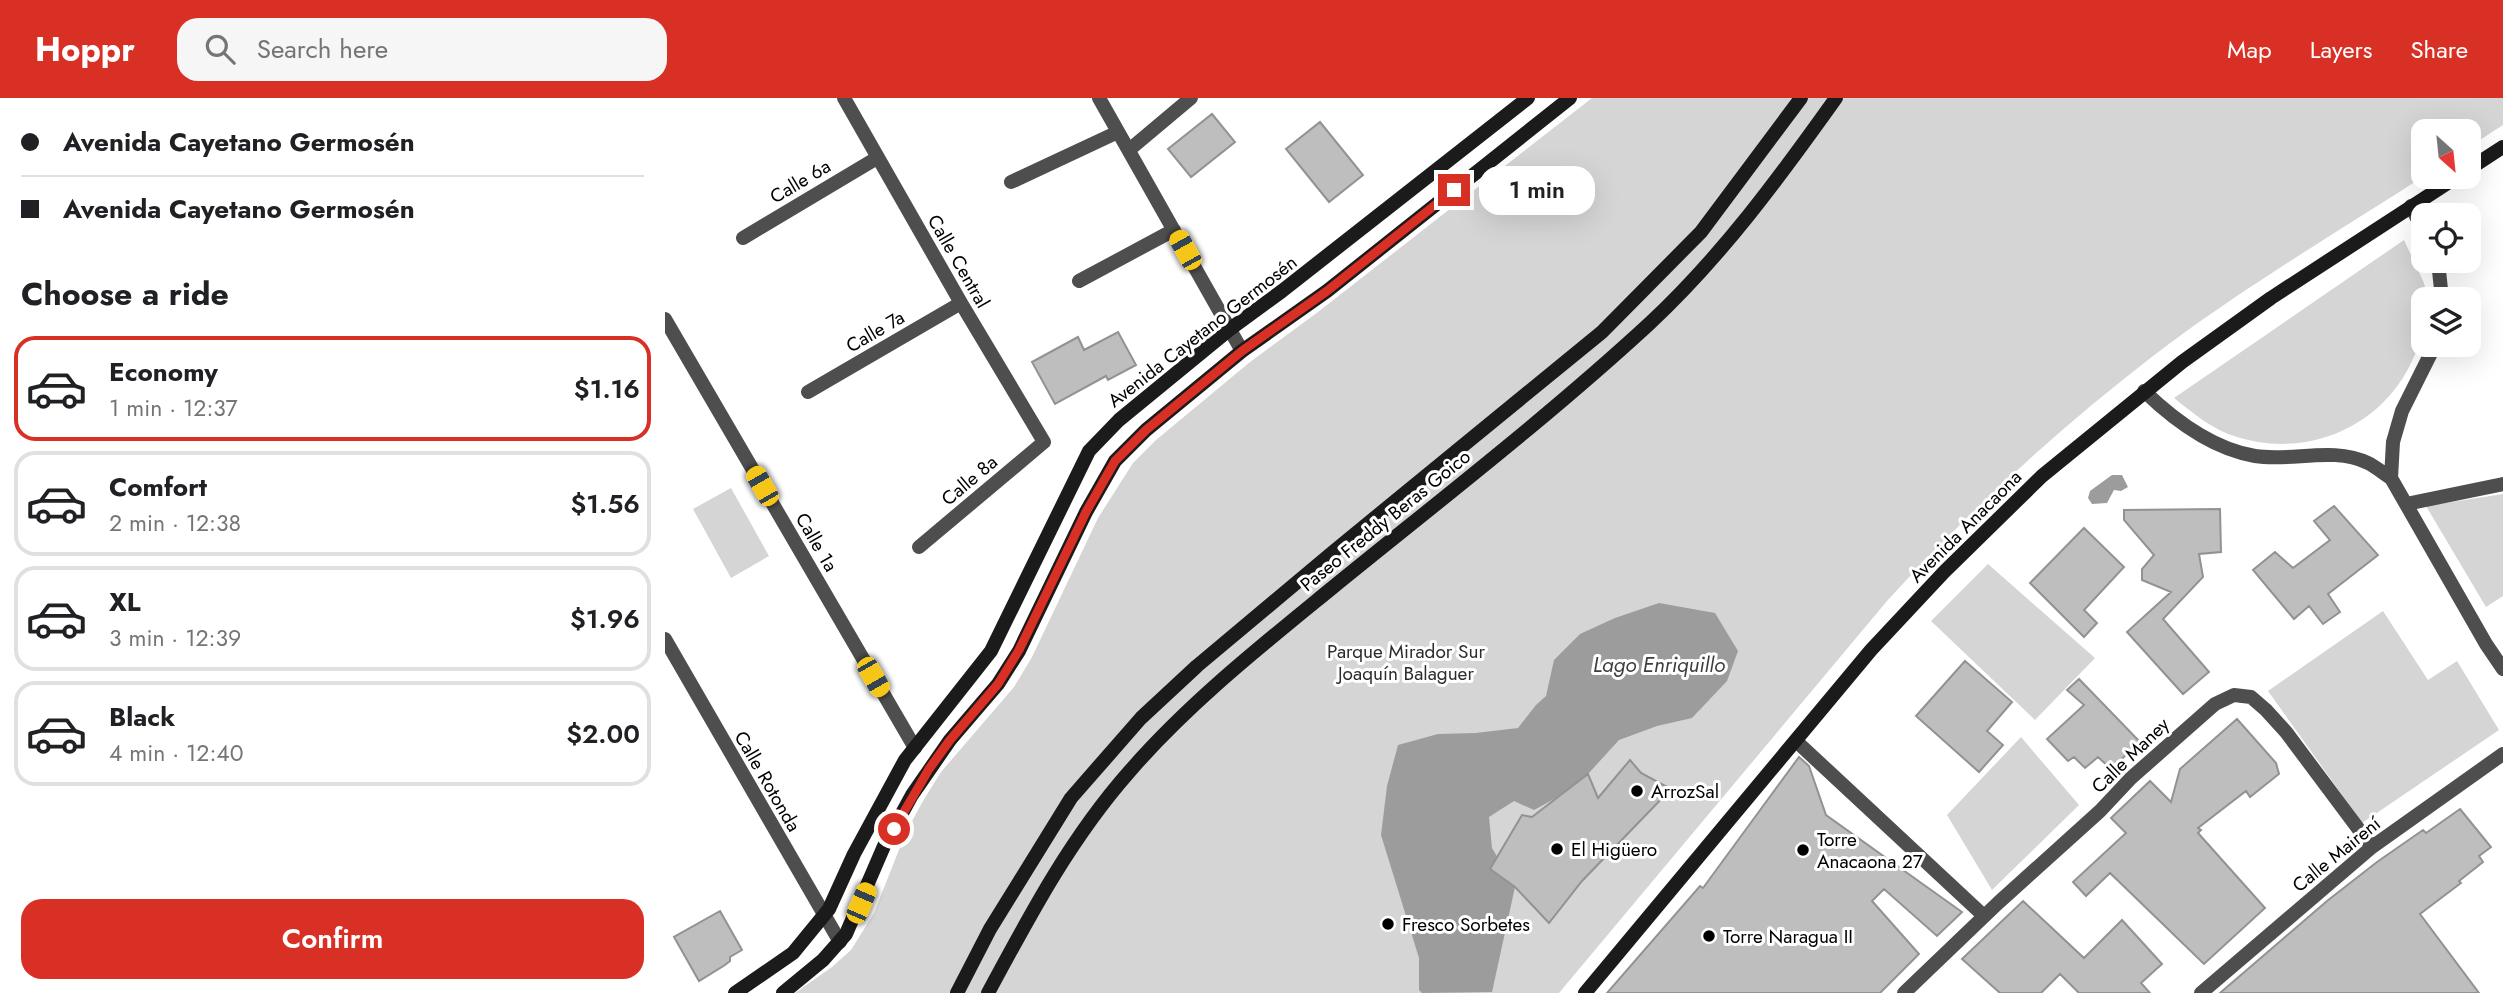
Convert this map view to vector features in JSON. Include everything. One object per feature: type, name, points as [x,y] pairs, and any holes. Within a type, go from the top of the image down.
[{"type":"street","name":"Calle Central","points":[[844,98],[1044,442]]},
{"type":"street","points":[[1099,98],[1242,351]]},
{"type":"street","points":[[1129,150],[1191,98]]},
{"type":"street","name":"Avenida Cayetano Germosén","points":[[735,993],[793,953],[824,917],[886,793],[915,748],[991,651],[1089,452],[1119,420],[1230,329],[1528,98]]},
{"type":"street","name":"Avenida Cayetano Germosén","points":[[783,993],[840,942],[853,921],[884,846],[912,795],[950,740],[998,684],[1019,650],[1086,512],[1115,461],[1146,430],[1242,351],[1327,291],[1570,98]]},
{"type":"street","name":"Paseo Freddy Beras Goico","points":[[957,993],[990,929],[1071,797],[1141,718],[1197,666],[1333,552],[1602,332],[1701,232],[1801,98]]},
{"type":"street","name":"Paseo Freddy Beras Goico","points":[[988,993],[1052,875],[1081,832],[1130,771],[1209,691],[1587,380],[1651,322],[1713,260],[1836,98]]},
{"type":"street","points":[[1011,182],[1118,132]]},
{"type":"street","points":[[2481,161],[2503,147]]},
{"type":"street","name":"Calle 6a","points":[[743,238],[877,158]]},
{"type":"street","name":"Avenida Anacaona","points":[[1585,993],[1871,650],[1944,572],[2042,476],[2144,391],[2271,298],[2438,189]]},
{"type":"street","points":[[1079,281],[1174,230]]},
{"type":"street","name":"Calle 7a","points":[[808,392],[961,303]]},
{"type":"street","name":"Calle 1a","points":[[665,319],[915,748]]},
{"type":"street","points":[[2391,478],[2393,442],[2402,411],[2429,357]]},
{"type":"street","points":[[2144,391],[2189,428],[2223,446],[2255,456],[2338,455],[2367,462],[2391,478],[2503,670]]},
{"type":"street","name":"Calle 8a","points":[[919,547],[1044,442]]},
{"type":"street","points":[[2406,504],[2503,484]]},
{"type":"street","name":"Calle Rotonda","points":[[665,639],[840,942]]},
{"type":"street","name":"Calle Maney","points":[[1904,993],[1984,916],[2066,843],[2131,778],[2214,704],[2234,695],[2251,696],[2266,710],[2372,847]]},
{"type":"street","points":[[1796,741],[1984,916]]},
{"type":"street","name":"Calle Mairení","points":[[2201,993],[2372,847],[2503,754]]},
{"type":"green space","name":"Parque Mirador Sur Joaquín Balaguer","points":[[1592,98],[2503,98],[2503,125],[2481,139],[2481,119],[2411,119],[2411,184],[2186,332],[2117,384],[2014,473],[1887,601],[1559,993],[795,993],[851,950],[874,913],[906,832],[923,801],[941,772],[1014,687],[1032,657],[1098,518],[1133,463],[1156,440],[1250,362]]},
{"type":"green space","points":[[2404,240],[2411,255],[2411,273],[2419,273],[2425,287],[2411,287],[2411,357],[2414,357],[2399,384],[2382,404],[2362,420],[2340,432],[2315,440],[2290,444],[2263,443],[2220,430],[2174,398]]},
{"type":"green space","points":[[731,488],[769,556],[731,578],[693,509]]},
{"type":"green space","points":[[2503,494],[2503,596],[2486,607],[2426,506]]},
{"type":"green space","points":[[1988,564],[2095,658],[2035,720],[1931,621]]},
{"type":"green space","points":[[2383,611],[2428,680],[2457,661],[2499,730],[2362,823],[2268,691]]},
{"type":"green space","points":[[2021,737],[2079,805],[1992,890],[1947,815]]},
{"type":"water","points":[[2112,475],[2122,475],[2128,487],[2121,491],[2114,490],[2107,503],[2092,504],[2088,498],[2090,491]]},
{"type":"water","name":"Lago Enriquillo","points":[[1659,603],[1715,613],[1738,651],[1727,681],[1692,718],[1657,726],[1619,740],[1588,774],[1556,798],[1534,810],[1514,801],[1489,817],[1492,848],[1515,887],[1492,992],[1422,993],[1419,990],[1419,958],[1381,835],[1387,786],[1398,745],[1438,734],[1518,728],[1546,696],[1554,660],[1580,634],[1615,618]]},
{"type":"building","points":[[1212,114],[1235,142],[1191,177],[1168,149]]},
{"type":"building","points":[[1320,122],[1363,175],[1329,202],[1286,149]]},
{"type":"building","points":[[1118,332],[1136,365],[1108,380],[1106,376],[1055,404],[1032,362],[1078,337],[1084,350]]},
{"type":"building","points":[[2334,506],[2378,555],[2328,594],[2340,612],[2323,624],[2309,606],[2294,619],[2253,570],[2275,552],[2293,568],[2330,540],[2314,521]]},
{"type":"building","points":[[2220,509],[2221,552],[2199,554],[2203,577],[2163,619],[2209,672],[2183,694],[2127,632],[2171,592],[2142,580],[2142,569],[2154,555],[2124,520],[2124,510]]},
{"type":"building","points":[[2084,528],[2124,567],[2084,610],[2097,623],[2084,637],[2030,583]]},
{"type":"building","points":[[1965,661],[2012,702],[1987,731],[2003,745],[1979,772],[1916,716]]},
{"type":"building","points":[[2079,679],[2140,742],[2111,769],[2098,757],[2085,768],[2074,757],[2068,761],[2047,739],[2084,705],[2067,690]]},
{"type":"building","points":[[2237,719],[2276,763],[2279,774],[2250,797],[2246,791],[2198,828],[2201,830],[2198,833],[2265,908],[2204,964],[2110,873],[2086,896],[2073,882],[2126,833],[2111,818],[2150,781],[2171,802],[2180,769]]},
{"type":"building","name":"Torre Anacaona 27","points":[[1799,757],[1809,766],[1826,815],[1962,912],[1937,936],[1884,889],[1872,901],[1919,954],[1880,993],[1607,993],[1700,886],[1703,888]]},
{"type":"building","name":"El Higüero","points":[[1630,760],[1641,773],[1671,789],[1582,881],[1549,923],[1515,887],[1490,869],[1522,815],[1532,817],[1588,774],[1598,798]]},
{"type":"building","points":[[2460,809],[2491,847],[2479,856],[2483,862],[2459,881],[2461,883],[2420,914],[2479,993],[2220,993],[2377,862],[2423,830],[2426,833]]},
{"type":"building","points":[[2023,901],[2084,958],[2122,920],[2162,964],[2141,983],[2150,993],[2079,993],[2060,974],[2041,993],[2000,993],[1962,959]]},
{"type":"building","points":[[720,911],[742,950],[730,957],[730,961],[725,965],[699,981],[674,937]]},
{"type":"place","name":"ArrozSal","points":[[1637,791]]},
{"type":"place","name":"El Higüero","points":[[1557,849]]},
{"type":"place","name":"Torre Anacaona 27","points":[[1803,850]]},
{"type":"place","name":"Fresco Sorbetes","points":[[1388,924]]},
{"type":"place","name":"Torre Naragua II","points":[[1709,936]]},
{"type":"route","points":[[894,829],[929,769],[998,684],[1019,650],[1086,512],[1115,461],[1146,430],[1242,351],[1327,291],[1454,190]]}]
